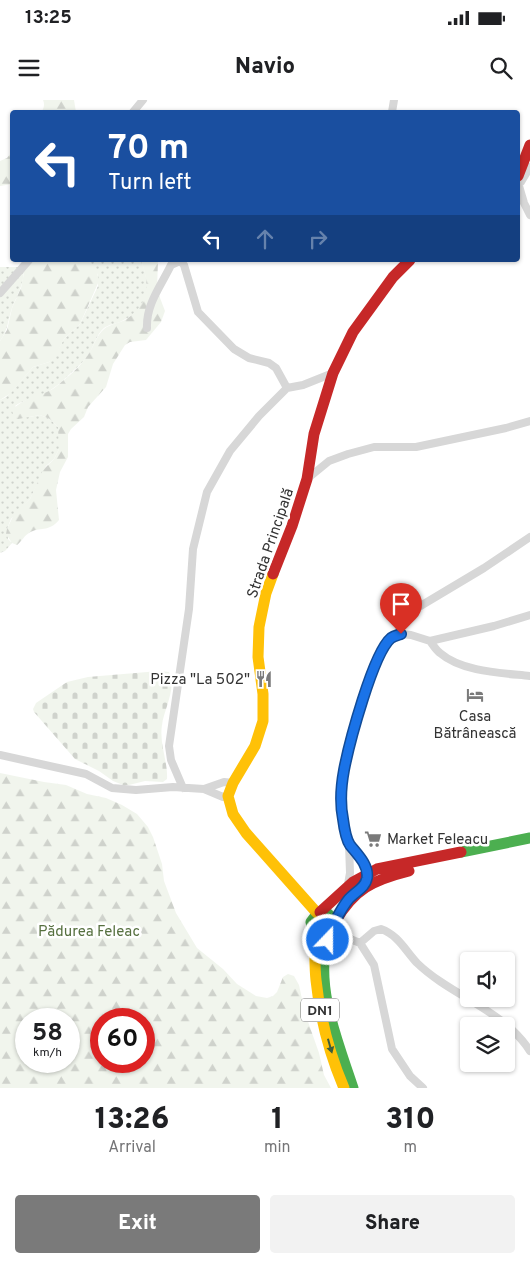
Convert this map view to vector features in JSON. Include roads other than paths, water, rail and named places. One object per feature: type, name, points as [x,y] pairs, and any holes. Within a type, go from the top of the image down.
[{"type":"main road","points":[[520,176],[530,145]]},
{"type":"main road","name":"Strada Principală","points":[[228,796],[233,782],[255,746],[263,722],[258,657],[259,627],[266,593],[292,526],[307,479],[314,434],[333,373],[353,332],[392,277],[408,262]]},
{"type":"main road","points":[[228,796],[233,814],[246,833],[318,912],[329,913],[333,928],[321,935],[313,930]]},
{"type":"main road","points":[[318,912],[348,884],[367,872],[530,838]]},
{"type":"main road","name":"DN1","points":[[353,1088],[334,1027],[327,989],[325,959],[333,928],[349,898],[364,886],[391,875],[530,845]]},
{"type":"main road","name":"DN1","points":[[318,912],[311,922],[316,946],[316,979],[321,1015],[344,1088]]},
{"type":"street","points":[[135,110],[143,100]]},
{"type":"street","points":[[520,180],[530,167]]},
{"type":"street","points":[[520,189],[530,215]]},
{"type":"street","points":[[0,294],[27,262]]},
{"type":"street","points":[[147,328],[150,304],[171,265],[178,262]]},
{"type":"street","points":[[181,262],[184,265],[198,312],[234,349],[248,358],[269,363],[276,368],[287,388]]},
{"type":"street","points":[[183,788],[172,760],[169,746],[189,609],[193,549],[207,492],[230,451],[259,416],[287,388],[304,385],[333,373]]},
{"type":"street","points":[[307,479],[329,461],[374,447],[416,447],[530,421]]},
{"type":"street","points":[[401,634],[398,624],[402,617],[484,568],[530,537]]},
{"type":"street","points":[[430,641],[494,626],[530,615]]},
{"type":"street","points":[[348,884],[349,844],[343,818],[341,793],[344,770],[370,677],[391,638],[401,634],[410,634],[430,641],[440,653],[462,664],[484,671],[530,676]]},
{"type":"street","points":[[0,755],[86,774],[112,788],[136,790],[204,789],[223,797],[228,796]]},
{"type":"street","points":[[204,789],[224,782],[233,782]]},
{"type":"street","points":[[349,844],[357,851],[367,872],[364,886]]},
{"type":"street","points":[[333,928],[338,934],[360,943],[374,965],[392,1049],[410,1076],[423,1088]]},
{"type":"street","points":[[360,943],[374,931],[381,929],[395,936],[417,962],[446,986],[496,1017],[517,1034],[530,1051]]},
{"type":"place","name":"Pizza \"La 502\"","points":[[264,679]]},
{"type":"place","name":"Casa Bătrânească","points":[[475,695]]},
{"type":"place","name":"Market Feleacu","points":[[373,839]]},
{"type":"park label","name":"Pădurea Feleac","points":[[89,931]]}]
